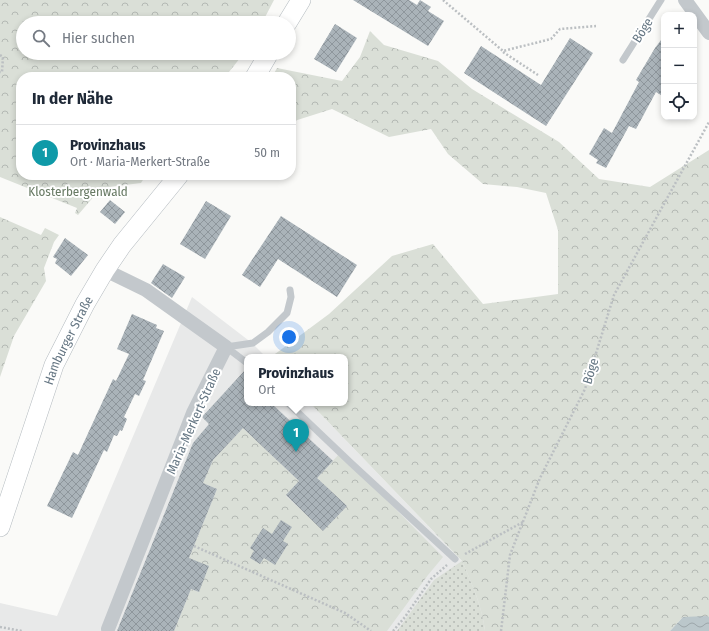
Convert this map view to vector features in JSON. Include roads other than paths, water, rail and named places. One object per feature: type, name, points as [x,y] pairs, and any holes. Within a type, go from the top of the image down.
[{"type":"main road","points":[[291,16],[301,0]]},
{"type":"main road","points":[[258,72],[265,60]]},
{"type":"main road","name":"Hamburger Straße","points":[[0,527],[54,365],[85,304],[105,270],[122,245],[174,180]]},
{"type":"street","points":[[685,0],[709,33]]},
{"type":"street","points":[[105,270],[146,290],[226,348]]},
{"type":"street","name":"Maria-Merkert-Straße","points":[[108,629],[193,413],[226,348]]},
{"type":"lane","name":"Böge","points":[[623,60],[661,0]]},
{"type":"lane","points":[[226,348],[252,342],[268,332],[287,313],[292,296],[290,290]]},
{"type":"lane","points":[[226,348],[244,361]]},
{"type":"lane","points":[[291,406],[351,464],[455,559]]},
{"type":"water","points":[[683,617],[709,617],[709,631],[670,631]]},
{"type":"place","name":"Provinzhaus","points":[[296,452]]},
{"type":"park label","name":"Klosterbergenwald","points":[[78,191]]}]
